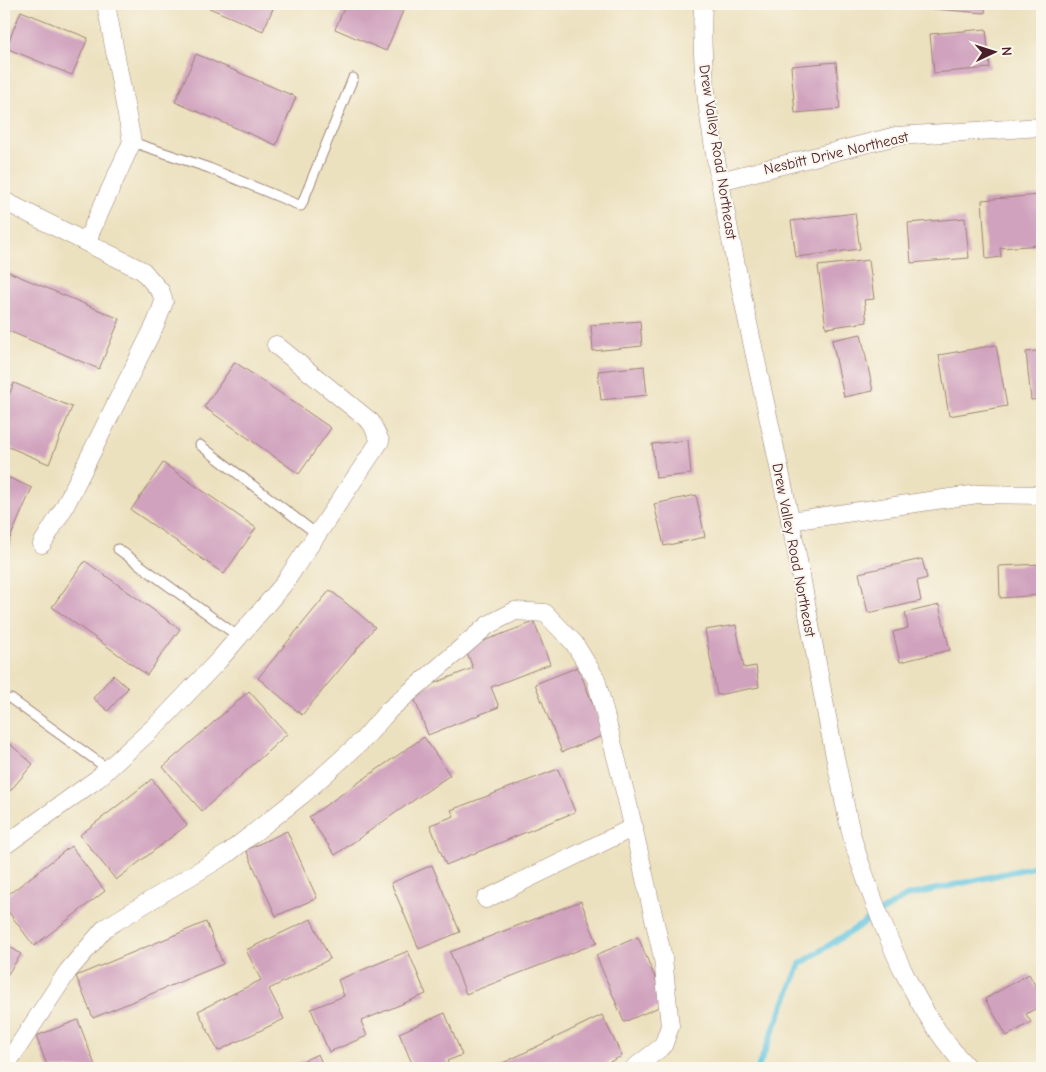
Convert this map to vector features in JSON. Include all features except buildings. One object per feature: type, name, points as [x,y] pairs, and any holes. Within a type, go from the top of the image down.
[{"type":"street","points":[[86,242],[132,142],[106,4]]},
{"type":"street","name":"Drew Valley Road Northeast","points":[[704,4],[704,78],[720,181],[746,321],[790,520],[821,696],[861,867],[900,966],[948,1048],[968,1068]]},
{"type":"street","name":"Nesbitt Drive Northeast","points":[[720,181],[896,136],[1042,127]]},
{"type":"street","points":[[4,201],[143,271],[161,292],[164,302],[156,323],[64,508],[42,544]]},
{"type":"street","points":[[4,846],[108,769],[162,720],[239,637],[283,585],[380,441],[371,422],[276,345]]},
{"type":"street","points":[[790,520],[978,494],[1042,495]]},
{"type":"street","points":[[4,1068],[68,971],[105,928],[227,854],[302,795],[363,740],[389,710],[488,625],[514,611],[545,613],[574,642],[596,679],[634,827],[663,958],[670,1026],[663,1046],[634,1068]]},
{"type":"street","points":[[486,900],[634,827]]},
{"type":"lane","points":[[132,142],[210,168],[301,206],[353,78]]},
{"type":"lane","points":[[200,445],[318,535]]},
{"type":"lane","points":[[118,549],[239,637]]},
{"type":"lane","points":[[11,699],[108,769]]},
{"type":"waterway","points":[[758,1068],[800,964],[906,896],[1042,865]]}]
